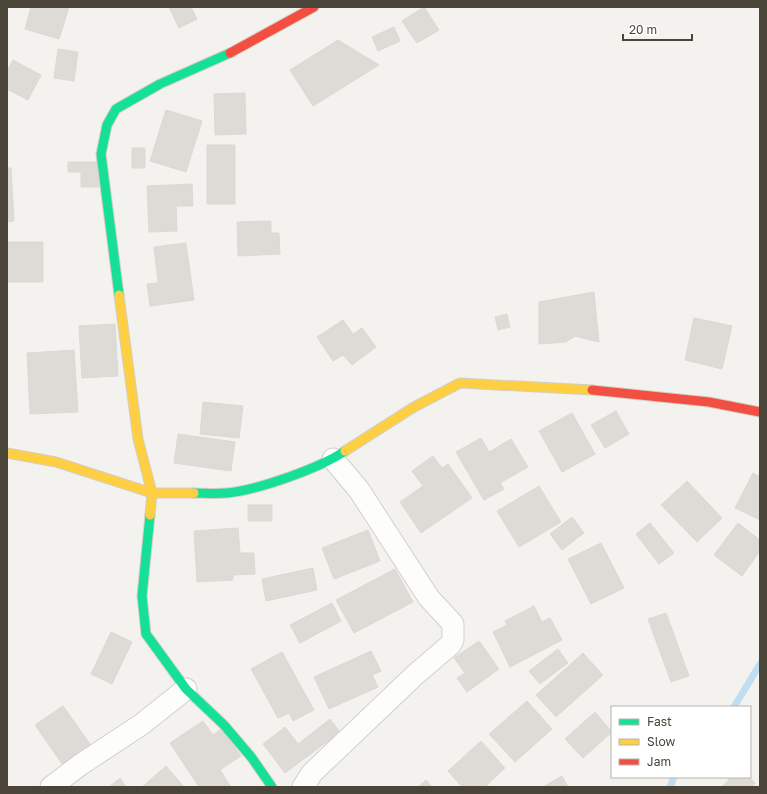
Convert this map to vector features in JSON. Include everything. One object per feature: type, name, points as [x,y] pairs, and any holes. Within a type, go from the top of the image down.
[{"type":"street","points":[[272,787],[252,758],[224,725],[186,689],[146,634],[142,596],[152,493],[138,439],[101,154],[107,125],[116,109],[160,84],[236,50],[314,7]]},
{"type":"street","points":[[7,453],[56,462],[152,493],[228,493],[267,484],[334,459],[414,407],[460,382],[622,392],[709,402],[760,412]]},
{"type":"street","points":[[303,787],[312,773],[453,640],[453,624],[429,598],[359,490],[334,459]]},
{"type":"street","points":[[51,787],[80,765],[142,724],[186,689]]},
{"type":"building","points":[[31,7],[69,7],[59,39],[25,29]]},
{"type":"building","points":[[169,7],[191,7],[197,19],[179,28]]},
{"type":"building","points":[[424,7],[439,30],[417,43],[402,21]]},
{"type":"building","points":[[394,27],[400,41],[378,51],[372,37]]},
{"type":"building","points":[[338,40],[379,65],[313,106],[290,70]]},
{"type":"building","points":[[58,49],[78,52],[74,81],[54,78]]},
{"type":"building","points":[[13,60],[41,75],[28,100],[7,89],[7,71]]},
{"type":"building","points":[[245,93],[246,134],[215,135],[214,94]]},
{"type":"building","points":[[166,110],[202,121],[186,172],[150,161]]},
{"type":"building","points":[[207,145],[235,145],[235,204],[207,204]]},
{"type":"building","points":[[132,148],[145,148],[145,168],[132,168]]},
{"type":"building","points":[[68,162],[98,162],[99,187],[81,187],[81,172],[68,172]]},
{"type":"building","points":[[7,168],[11,168],[14,221],[7,222]]},
{"type":"building","points":[[192,184],[193,206],[176,206],[177,231],[149,232],[147,186]]},
{"type":"building","points":[[271,221],[271,233],[279,233],[280,254],[238,256],[237,222]]},
{"type":"building","points":[[7,242],[43,242],[43,282],[7,282]]},
{"type":"building","points":[[186,243],[194,300],[150,306],[147,284],[158,283],[154,247]]},
{"type":"building","points":[[594,292],[599,342],[575,336],[566,342],[539,344],[539,302]]},
{"type":"building","points":[[507,314],[510,327],[498,330],[495,317]]},
{"type":"building","points":[[694,318],[732,326],[722,369],[685,360]]},
{"type":"building","points":[[343,320],[353,334],[362,328],[376,347],[352,365],[343,355],[333,361],[317,337]]},
{"type":"building","points":[[115,324],[118,376],[82,378],[79,326]]},
{"type":"building","points":[[74,350],[78,412],[30,414],[27,353]]},
{"type":"building","points":[[203,402],[243,406],[239,438],[200,434]]},
{"type":"building","points":[[616,411],[629,434],[605,448],[591,425]]},
{"type":"building","points":[[572,413],[595,454],[562,472],[539,431]]},
{"type":"building","points":[[178,434],[235,442],[231,471],[174,463]]},
{"type":"building","points":[[481,438],[489,452],[511,439],[528,467],[500,483],[504,489],[484,500],[456,452]]},
{"type":"building","points":[[433,456],[442,468],[448,464],[472,498],[421,533],[400,502],[423,486],[412,471]]},
{"type":"building","points":[[753,473],[760,477],[760,520],[735,508]]},
{"type":"building","points":[[687,481],[722,518],[697,542],[661,505]]},
{"type":"building","points":[[539,486],[561,522],[519,547],[497,511]]},
{"type":"building","points":[[248,505],[272,505],[272,521],[248,521]]},
{"type":"building","points":[[572,517],[584,533],[562,550],[550,534]]},
{"type":"building","points":[[650,523],[674,553],[659,564],[636,534]]},
{"type":"building","points":[[738,523],[760,540],[760,551],[742,576],[714,555]]},
{"type":"building","points":[[238,528],[240,553],[254,553],[255,574],[233,575],[233,580],[197,582],[194,531]]},
{"type":"building","points":[[368,530],[380,561],[334,579],[322,548]]},
{"type":"building","points":[[601,543],[624,588],[591,604],[568,559]]},
{"type":"building","points":[[313,568],[317,590],[266,601],[262,579]]},
{"type":"building","points":[[395,569],[413,602],[354,633],[336,600]]},
{"type":"building","points":[[332,603],[341,621],[300,643],[290,625]]},
{"type":"building","points":[[534,606],[542,622],[550,618],[562,640],[510,667],[493,632],[507,625],[505,621]]},
{"type":"building","points":[[666,613],[689,676],[671,682],[648,619]]},
{"type":"building","points":[[111,632],[132,642],[112,684],[91,674]]},
{"type":"building","points":[[479,641],[499,669],[467,692],[457,678],[465,673],[454,658]]},
{"type":"building","points":[[558,649],[568,663],[540,684],[529,671]]},
{"type":"building","points":[[371,651],[381,671],[372,675],[378,687],[329,709],[314,677]]},
{"type":"building","points":[[282,652],[314,710],[293,721],[289,713],[278,718],[251,669]]},
{"type":"building","points":[[583,653],[603,675],[556,717],[536,695]]},
{"type":"building","points":[[527,701],[552,729],[515,762],[489,734]]},
{"type":"building","points":[[63,706],[95,751],[67,771],[35,725]]},
{"type":"building","points":[[595,712],[611,731],[611,733],[583,758],[565,739]]},
{"type":"building","points":[[330,719],[340,732],[285,773],[263,744],[285,727],[298,744]]},
{"type":"building","points":[[203,721],[213,735],[222,728],[241,756],[220,770],[231,787],[199,787],[170,743]]},
{"type":"building","points":[[481,741],[505,768],[485,787],[462,787],[448,771]]},
{"type":"building","points":[[166,766],[184,787],[142,787]]},
{"type":"building","points":[[562,776],[568,787],[543,787]]},
{"type":"building","points":[[120,778],[126,787],[109,787]]},
{"type":"building","points":[[730,778],[750,778],[755,783],[752,787],[723,786]]},
{"type":"building","points":[[426,780],[432,787],[418,787]]},
{"type":"waterway","points":[[735,706],[760,664]]},
{"type":"waterway","points":[[670,787],[674,778]]},
{"type":"traffic: fast","points":[[119,295],[101,154],[107,125],[116,109],[160,84],[230,53]]},
{"type":"traffic: fast","points":[[194,493],[227,493],[255,488],[305,471],[334,458],[345,451]]},
{"type":"traffic: fast","points":[[150,515],[142,596],[146,634],[186,689],[224,725],[252,758],[272,787]]},
{"type":"traffic: slow","points":[[119,295],[138,439],[152,493],[150,515]]},
{"type":"traffic: slow","points":[[345,451],[414,407],[460,383],[592,390]]},
{"type":"traffic: slow","points":[[7,453],[56,462],[152,493],[194,493]]},
{"type":"traffic: jam","points":[[230,53],[314,7]]},
{"type":"traffic: jam","points":[[592,390],[709,402],[760,412]]}]
